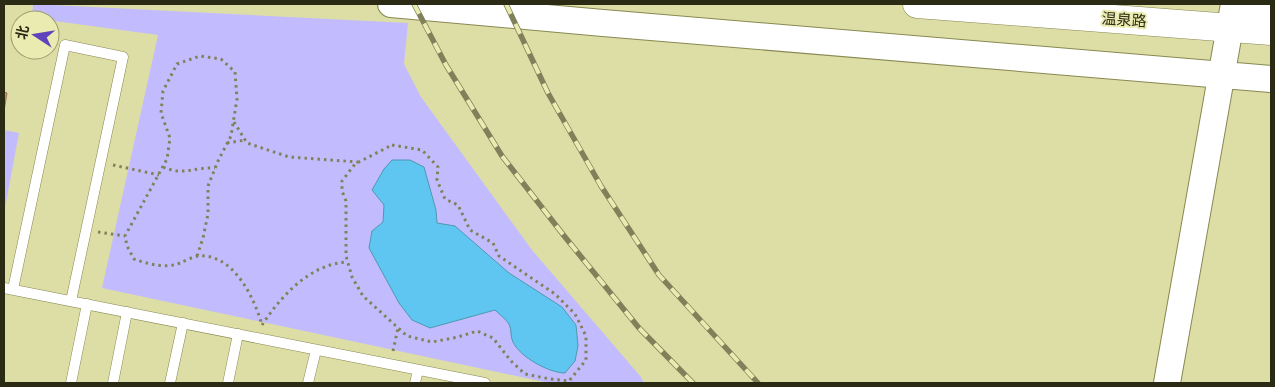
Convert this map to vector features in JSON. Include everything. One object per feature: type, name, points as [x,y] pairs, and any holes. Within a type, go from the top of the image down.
[{"type":"highway","name":"温泉路","points":[[917,4],[1248,19],[1271,5]]},
{"type":"street","points":[[391,4],[1271,79]]},
{"type":"street","points":[[1167,383],[1221,75],[1248,19]]},
{"type":"lane","points":[[71,301],[123,57],[64,45],[6,289],[485,383]]},
{"type":"lane","points":[[71,383],[87,304]]},
{"type":"lane","points":[[113,383],[127,312]]},
{"type":"lane","points":[[170,383],[183,323]]},
{"type":"lane","points":[[228,383],[238,334]]},
{"type":"lane","points":[[308,383],[316,350]]},
{"type":"lane","points":[[415,383],[418,370]]},
{"type":"path","points":[[197,256],[208,214],[208,186],[231,136],[237,99],[235,72],[221,59],[200,56],[177,64],[162,91],[161,113],[170,138],[167,159],[138,208],[125,236],[127,246],[134,259],[151,265],[177,264],[197,256],[210,257],[224,263],[244,283],[257,308],[262,326],[261,339]]},
{"type":"path","points":[[233,122],[247,143],[289,157],[359,162]]},
{"type":"path","points":[[227,143],[245,140]]},
{"type":"path","points":[[392,145],[422,150],[438,167],[437,180],[445,198],[458,205],[470,230],[493,243],[499,256],[555,294],[575,314],[586,336],[586,360],[569,380],[550,379],[525,374],[493,338],[477,331],[432,342],[407,336],[363,296],[352,277],[347,262],[346,201],[342,191],[342,181],[359,162],[392,145]]},
{"type":"path","points":[[101,163],[159,174]]},
{"type":"path","points":[[163,168],[173,172],[202,167],[215,168]]},
{"type":"path","points":[[86,230],[125,236]]},
{"type":"path","points":[[262,326],[273,308],[289,290],[313,273],[337,262],[347,262]]},
{"type":"path","points":[[389,364],[398,328]]},
{"type":"shaded area","points":[[33,4],[408,23],[404,64],[421,97],[532,250],[641,377],[644,383],[549,383],[102,288],[158,35],[60,22],[60,10],[33,10]]},
{"type":"shaded area","points":[[4,130],[19,133],[4,213]]},
{"type":"water","points":[[392,160],[410,160],[424,167],[436,210],[437,223],[455,226],[509,273],[562,307],[576,325],[578,346],[575,361],[565,373],[543,367],[522,353],[512,340],[509,324],[495,310],[430,328],[412,320],[399,303],[369,248],[372,231],[383,222],[384,205],[372,190],[384,169]]},
{"type":"building","points":[[4,92],[7,93],[4,111]]},
{"type":"railway","points":[[414,4],[446,65],[502,156],[639,328],[693,383]]},
{"type":"railway","points":[[506,4],[548,93],[601,186],[659,275],[758,383]]}]
